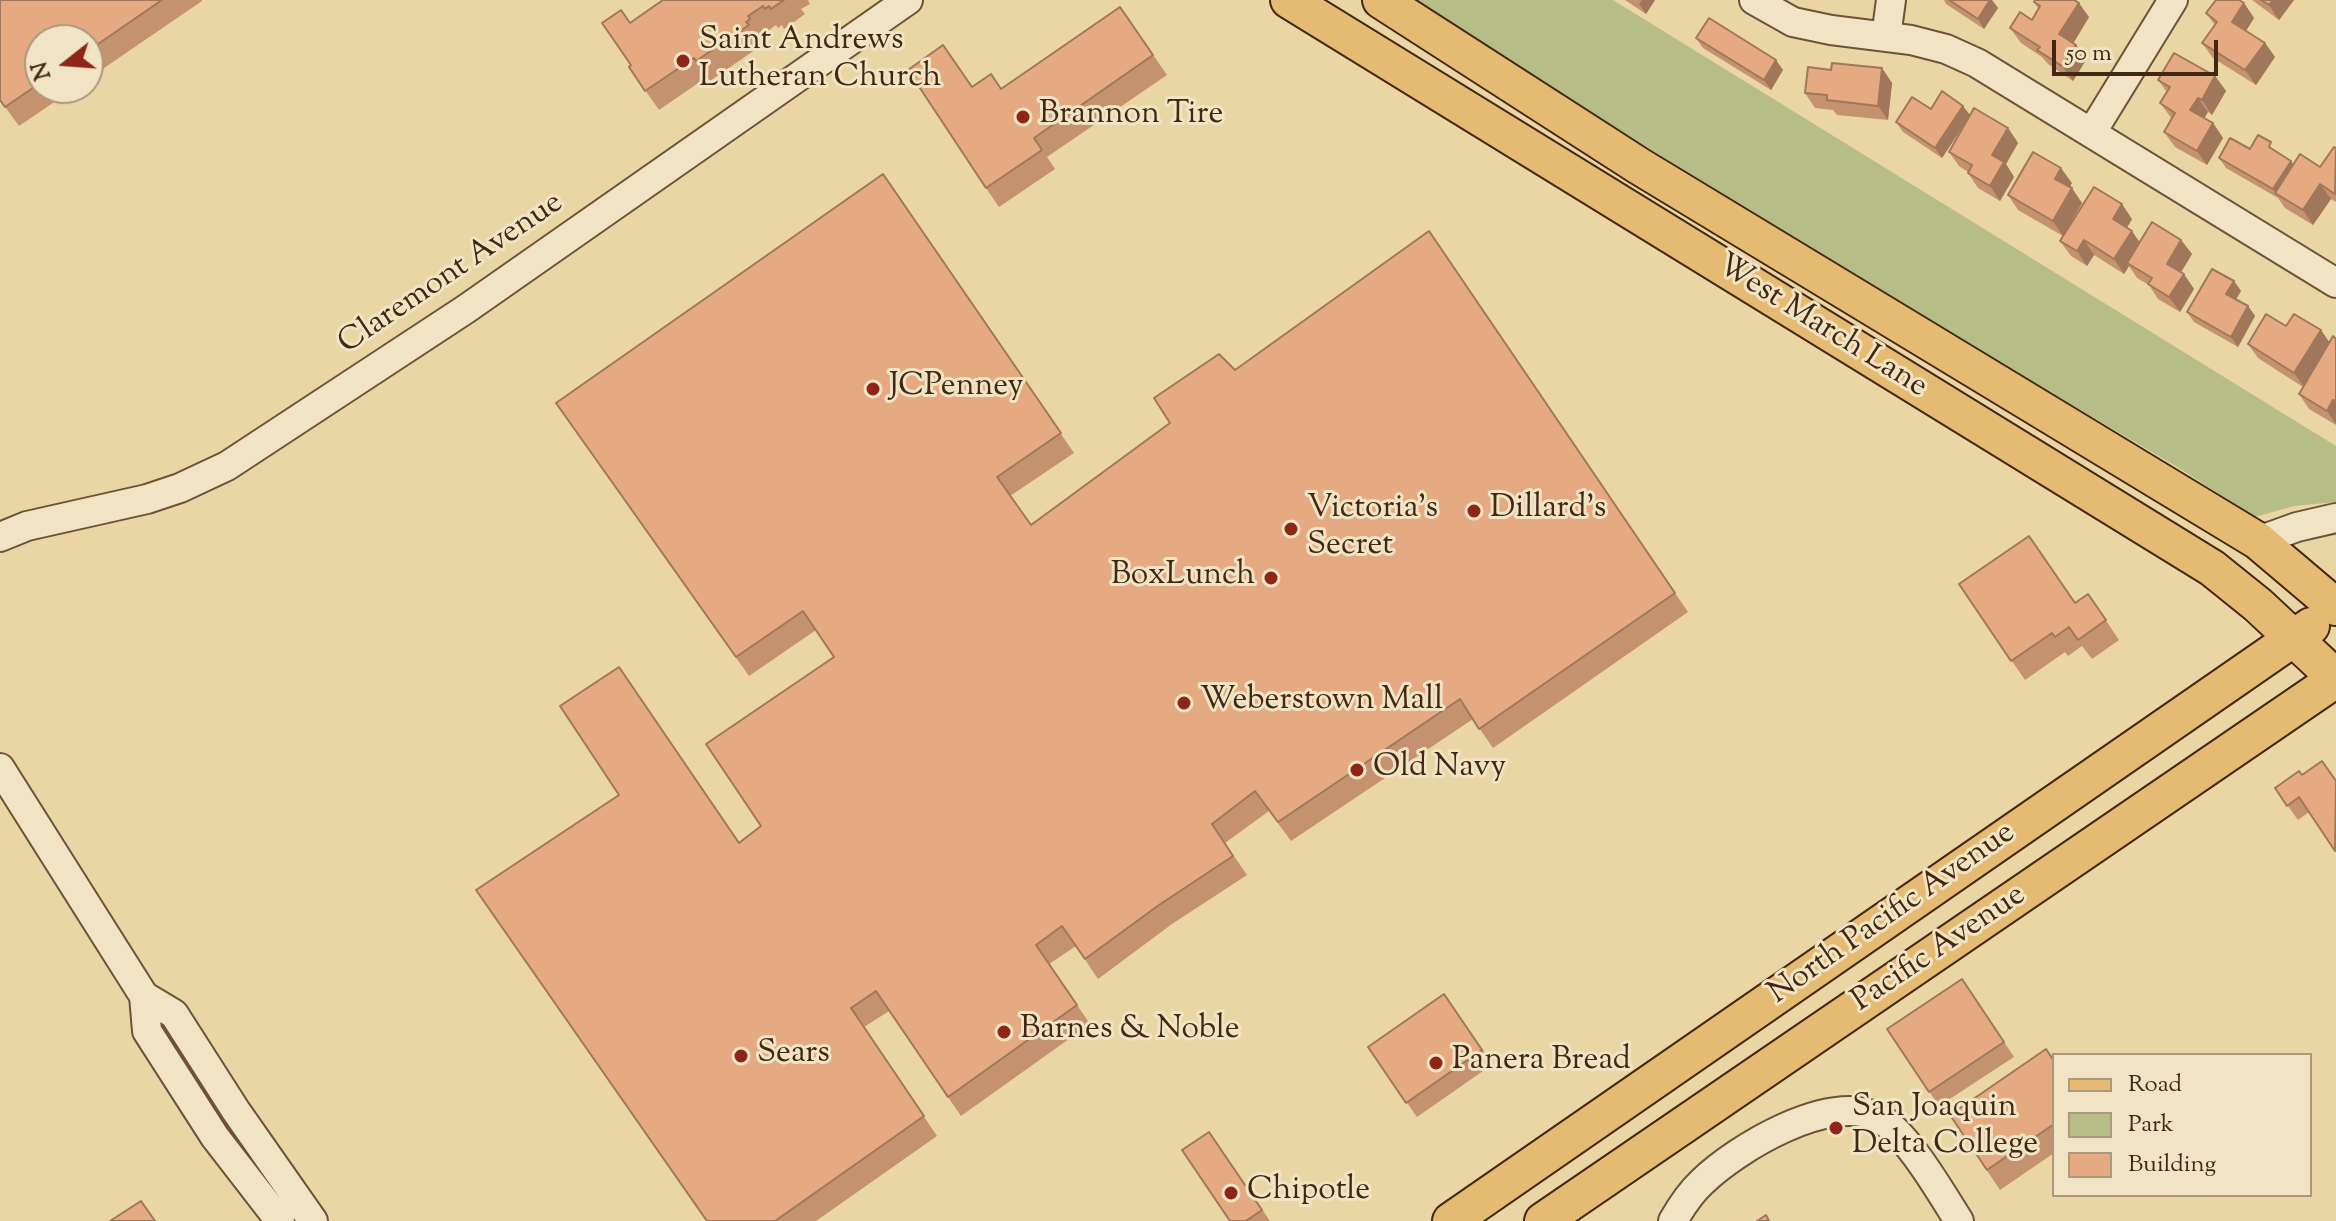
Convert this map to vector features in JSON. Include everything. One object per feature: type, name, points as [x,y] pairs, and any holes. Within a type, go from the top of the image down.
[{"type":"main road","name":"West March Lane","points":[[1289,0],[2212,568],[2258,605],[2336,678]]},
{"type":"main road","name":"West March Lane","points":[[1381,0],[1639,166],[2258,541],[2336,608]]},
{"type":"main road","name":"North Pacific Avenue","points":[[1451,1221],[2336,608]]},
{"type":"main road","name":"Pacific Avenue","points":[[1543,1221],[2336,678]]},
{"type":"street","name":"Claremont Avenue","points":[[0,537],[27,526],[180,488],[240,458],[466,309],[908,0]]},
{"type":"street","points":[[1754,0],[1793,22],[1911,40],[1946,49],[1977,63],[2336,283]]},
{"type":"street","points":[[1886,37],[1891,0]]},
{"type":"street","points":[[2092,132],[2173,0]]},
{"type":"street","points":[[2258,541],[2336,518]]},
{"type":"street","points":[[0,768],[144,996],[174,1014],[236,1111],[313,1221]]},
{"type":"street","points":[[144,996],[147,1031],[215,1137],[280,1221]]},
{"type":"street","points":[[1673,1221],[1701,1183],[1723,1164],[1801,1121],[1824,1112],[1848,1109],[1879,1117],[1898,1136],[1913,1152],[1959,1221]]},
{"type":"green space","points":[[1408,0],[1613,0],[2336,446],[2336,502],[2294,506],[2255,517]]},
{"type":"building","points":[[0,0],[162,0],[104,40],[104,24],[24,24],[24,94],[5,107],[0,100]]},
{"type":"building","points":[[663,0],[784,0],[771,9],[763,6],[748,16],[750,19],[746,22],[749,25],[645,91],[602,23],[621,10],[630,23]]},
{"type":"building","points":[[1949,0],[1990,0],[1978,19]]},
{"type":"building","points":[[2035,0],[2074,0],[2079,3],[2059,34],[2076,45],[2062,66],[2010,28],[2020,12],[2032,20],[2040,6]]},
{"type":"building","points":[[2216,0],[2239,0],[2244,3],[2232,22],[2265,43],[2245,70],[2202,43],[2217,22],[2206,13]]},
{"type":"building","name":"Brannon Tire","points":[[1120,7],[1153,55],[1034,138],[1042,150],[986,188],[908,70],[943,45],[972,87],[991,74],[1001,89]]},
{"type":"building","points":[[1709,18],[1776,60],[1764,80],[1696,38]]},
{"type":"building","points":[[2174,53],[2215,76],[2202,100],[2198,98],[2190,110],[2213,123],[2197,151],[2164,132],[2175,113],[2160,103],[2170,87],[2158,80]]},
{"type":"building","points":[[1832,63],[1882,68],[1878,106],[1827,100],[1827,95],[1805,93],[1808,67],[1831,70]]},
{"type":"building","points":[[1942,91],[1963,106],[1935,148],[1896,122],[1912,97],[1931,109]]},
{"type":"building","points":[[1974,108],[2008,128],[1992,155],[2004,162],[1990,186],[1968,173],[1972,165],[1949,152]]},
{"type":"building","points":[[2258,135],[2271,142],[2269,147],[2291,161],[2273,189],[2219,158],[2230,138],[2250,149]]},
{"type":"building","points":[[2334,147],[2335,194],[2320,184],[2303,210],[2275,193],[2300,154],[2320,167]]},
{"type":"building","points":[[2033,152],[2061,168],[2055,179],[2072,188],[2053,221],[2008,195]]},
{"type":"building","name":"Weberstown Mall","points":[[883,174],[1061,433],[997,477],[1031,525],[1170,423],[1154,398],[1219,354],[1235,370],[1429,231],[1675,593],[1479,729],[1460,699],[1278,822],[1255,791],[1212,824],[1233,856],[1085,959],[1062,926],[1036,945],[1077,1005],[948,1097],[876,991],[851,1008],[924,1116],[775,1221],[707,1221],[476,890],[619,795],[560,706],[619,667],[739,843],[761,826],[706,744],[834,657],[803,611],[736,657],[556,403]]},
{"type":"building","points":[[2094,187],[2122,204],[2113,219],[2132,231],[2114,259],[2084,240],[2077,251],[2060,241]]},
{"type":"building","points":[[2152,222],[2181,240],[2167,264],[2184,274],[2169,297],[2148,284],[2152,278],[2127,263]]},
{"type":"building","points":[[2212,269],[2234,281],[2226,294],[2248,306],[2231,337],[2187,312]]},
{"type":"building","points":[[2266,314],[2286,326],[2294,314],[2321,330],[2294,373],[2248,344]]},
{"type":"building","points":[[2333,336],[2336,339],[2336,401],[2333,400],[2327,411],[2299,394]]},
{"type":"building","points":[[2029,536],[2075,603],[2088,594],[2106,620],[2078,640],[2069,627],[2055,637],[2052,633],[2011,661],[1959,584]]},
{"type":"building","points":[[2322,761],[2336,781],[2335,851],[2299,797],[2287,806],[2275,788],[2299,771],[2302,775]]},
{"type":"building","points":[[1962,979],[2004,1042],[1929,1092],[1887,1029]]},
{"type":"building","name":"Panera Bread","points":[[1444,994],[1482,1050],[1406,1103],[1368,1047]]},
{"type":"building","points":[[2046,1049],[2052,1058],[2052,1125],[1987,1170],[1950,1115]]},
{"type":"building","name":"Chipotle","points":[[1209,1132],[1262,1210],[1246,1221],[1230,1221],[1182,1150]]},
{"type":"building","points":[[141,1201],[155,1221],[110,1221]]},
{"type":"place","name":"Saint Andrews Lutheran Church","points":[[683,61]]},
{"type":"place","name":"Brannon Tire","points":[[1023,117]]},
{"type":"place","name":"JCPenney","points":[[873,389]]},
{"type":"place","name":"Dillard's","points":[[1474,511]]},
{"type":"place","name":"Victoria's Secret","points":[[1291,529]]},
{"type":"place","name":"BoxLunch","points":[[1271,578]]},
{"type":"place","name":"Weberstown Mall","points":[[1184,703]]},
{"type":"place","name":"Old Navy","points":[[1357,770]]},
{"type":"place","name":"Barnes & Noble","points":[[1004,1032]]},
{"type":"place","name":"Sears","points":[[741,1056]]},
{"type":"place","name":"Panera Bread","points":[[1436,1063]]},
{"type":"place","name":"San Joaquin Delta College","points":[[1836,1128]]},
{"type":"place","name":"Chipotle","points":[[1231,1193]]}]
